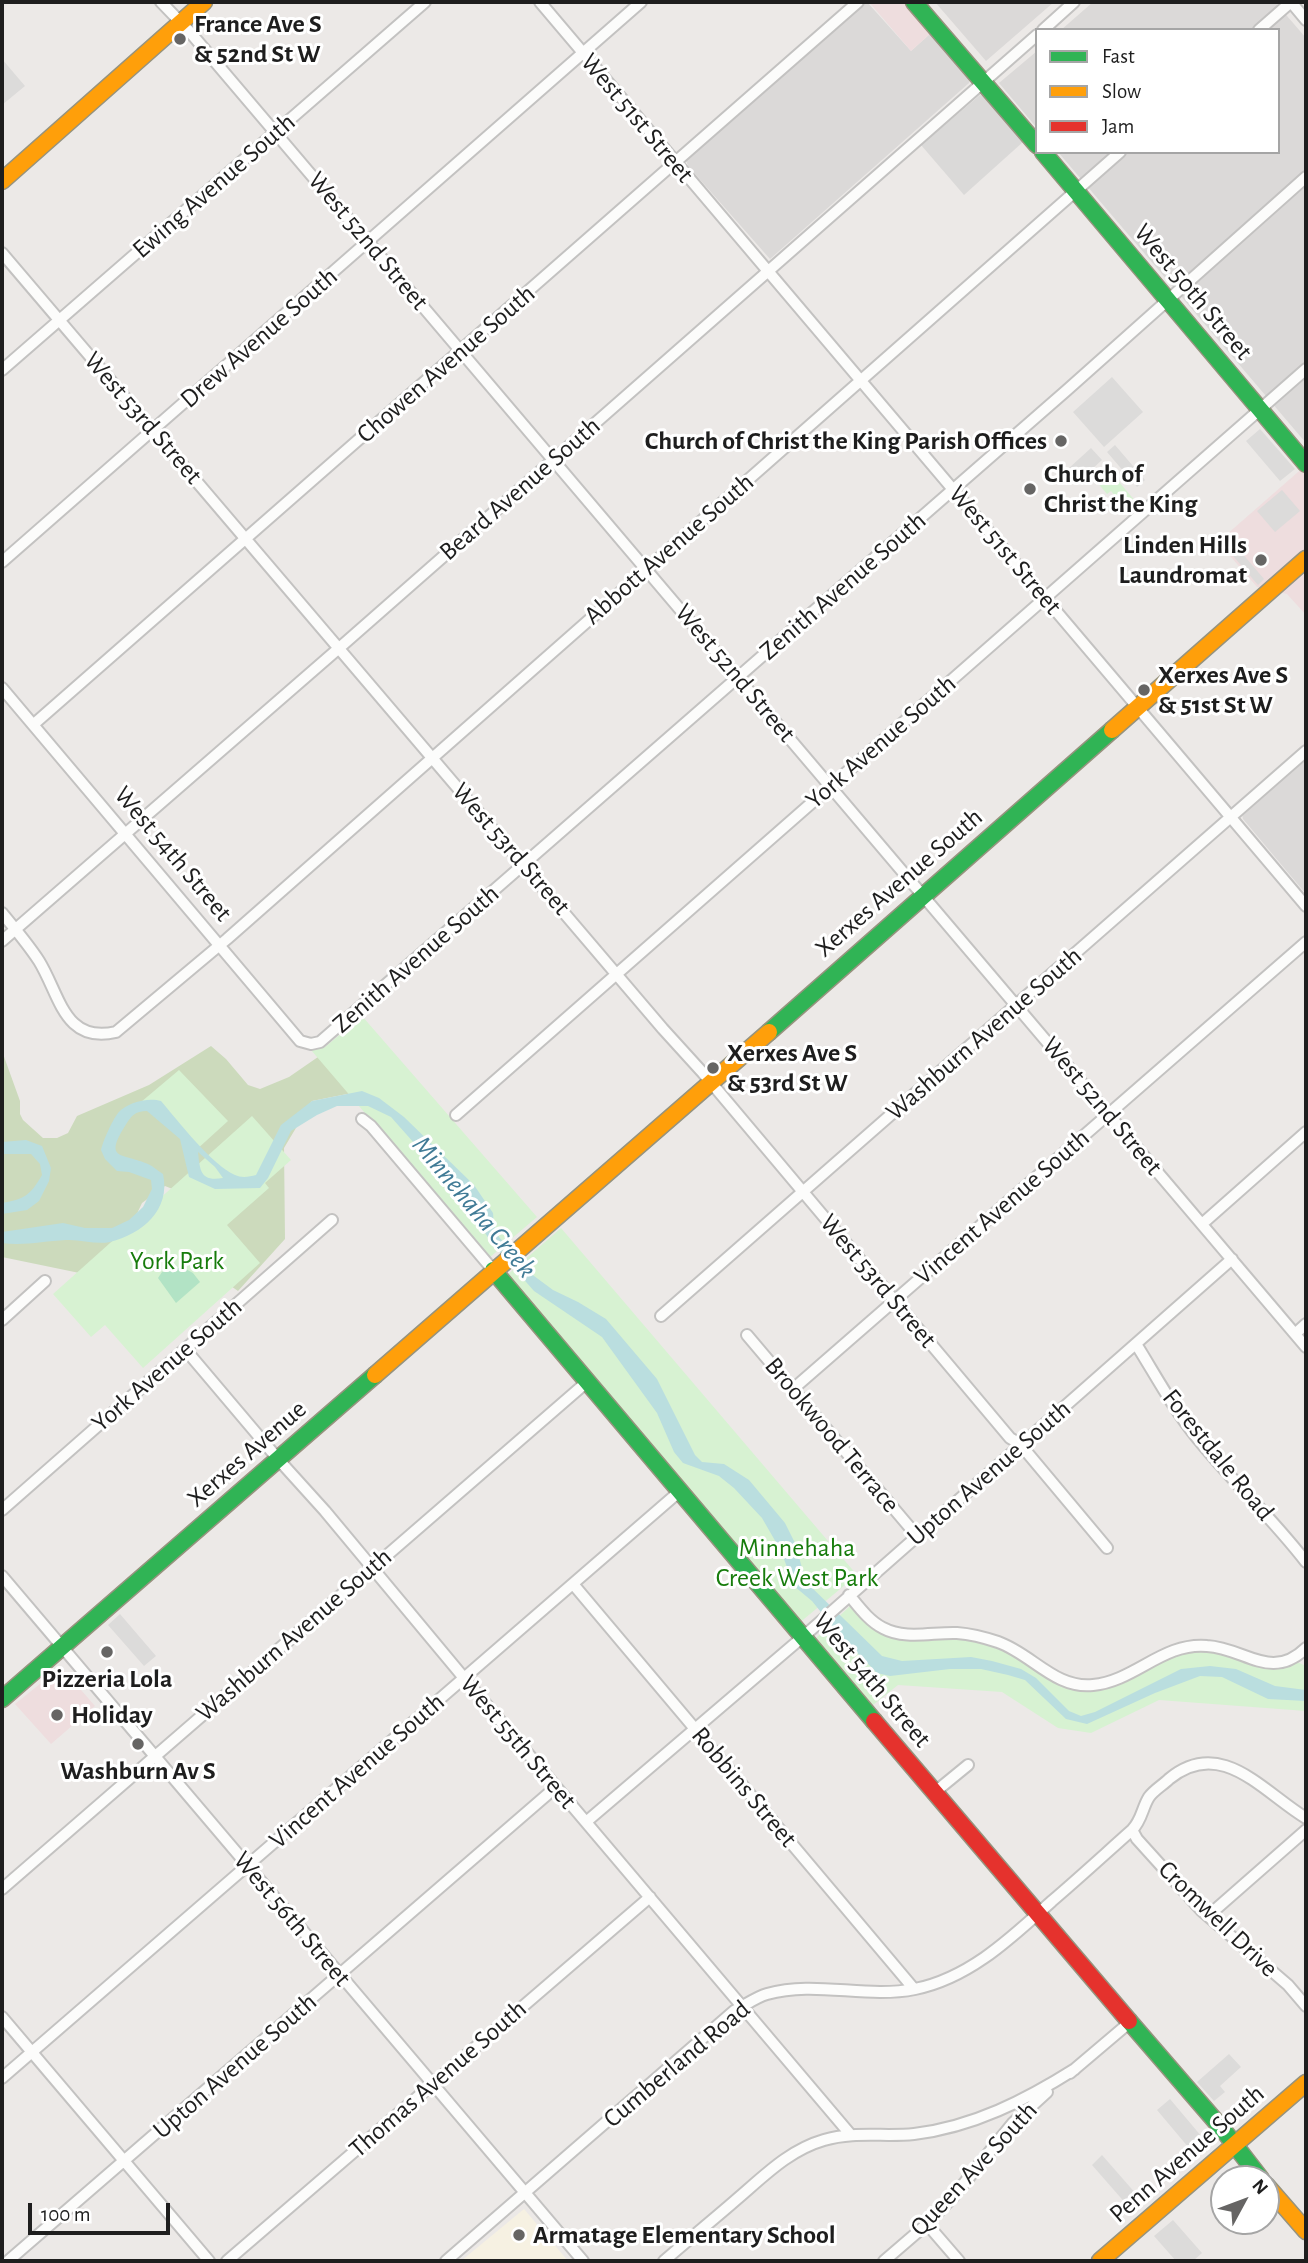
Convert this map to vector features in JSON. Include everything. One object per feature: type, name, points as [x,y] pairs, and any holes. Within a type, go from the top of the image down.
[{"type":"street","name":"West 52nd Street","points":[[161,2],[554,458],[1306,1348]]},
{"type":"street","points":[[2,181],[204,2]]},
{"type":"street","name":"Ewing Avenue South","points":[[2,370],[425,2]]},
{"type":"street","name":"West 51st Street","points":[[540,2],[1306,906]]},
{"type":"street","name":"Drew Avenue South","points":[[2,562],[641,2]]},
{"type":"street","name":"Chowen Avenue South","points":[[34,724],[858,2]]},
{"type":"street","points":[[914,2],[1035,143]]},
{"type":"street","points":[[1045,28],[1074,2]]},
{"type":"street","points":[[1261,28],[1291,2],[1306,20]]},
{"type":"street","name":"Beard Avenue South","points":[[2,941],[1035,37]]},
{"type":"street","name":"West 50th Street","points":[[1045,154],[1306,464]]},
{"type":"street","name":"Abbott Avenue South","points":[[15,929],[41,964],[65,1012],[75,1025],[94,1035],[116,1032],[125,1026],[1118,154]]},
{"type":"street","name":"Zenith Avenue South","points":[[311,1044],[320,1042],[525,865],[1306,177]]},
{"type":"street","name":"West 53rd Street","points":[[2,253],[1107,1548]]},
{"type":"street","name":"York Avenue South","points":[[456,1115],[1306,369]]},
{"type":"street","name":"Xerxes Avenue South","points":[[524,1244],[1306,559]]},
{"type":"street","name":"West 54th Street","points":[[2,688],[300,1041],[311,1044]]},
{"type":"street","name":"Washburn Avenue South","points":[[661,1315],[1306,751]]},
{"type":"street","points":[[2,913],[15,929]]},
{"type":"street","name":"Vincent Avenue South","points":[[793,1389],[1306,942]]},
{"type":"street","name":"West 54th Street","points":[[362,1119],[499,1265],[588,1381],[1250,2165]]},
{"type":"street","points":[[1202,1224],[1306,1132]]},
{"type":"street","name":"York Avenue South","points":[[2,1510],[332,1220]]},
{"type":"street","name":"Xerxes Avenue","points":[[2,1699],[524,1244]]},
{"type":"street","name":"Upton Avenue South","points":[[586,1822],[840,1604],[1232,1259]]},
{"type":"street","points":[[2,1320],[45,1282]]},
{"type":"street","points":[[1295,1334],[1306,1324]]},
{"type":"street","name":"Brookwood Terrace","points":[[747,1335],[917,1536]]},
{"type":"street","name":"Forestdale Road","points":[[1136,1344],[1175,1408],[1198,1439],[1251,1496],[1306,1562]]},
{"type":"street","name":"West 55th Street","points":[[185,1349],[325,1511],[850,2134]]},
{"type":"street","name":"Washburn Avenue South","points":[[2,1889],[588,1381]]},
{"type":"street","name":"Vincent Avenue South","points":[[2,2078],[680,1491]]},
{"type":"street","name":"West 56th Street","points":[[2,1576],[583,2261]]},
{"type":"street","name":"Robbins Street","points":[[573,1584],[914,1989]]},
{"type":"street","points":[[849,1595],[873,1622],[886,1630],[900,1634],[958,1633],[999,1642],[1047,1673],[1077,1684],[1108,1682],[1170,1651],[1191,1646],[1209,1646],[1261,1663],[1275,1664],[1292,1659],[1306,1648]]},
{"type":"street","points":[[1132,1830],[1143,1815],[1149,1797],[1181,1770],[1196,1763],[1230,1766],[1243,1772],[1272,1796],[1306,1818]]},
{"type":"street","points":[[935,1792],[968,1765]]},
{"type":"street","name":"Upton Avenue South","points":[[8,2261],[556,1787]]},
{"type":"street","name":"Cumberland Road","points":[[446,2261],[742,2007],[765,1994],[807,1988],[873,1993],[914,1989],[940,1982],[964,1971],[1007,1941],[1132,1830]]},
{"type":"street","name":"Cromwell Drive","points":[[1132,1830],[1137,1839],[1208,1916],[1288,1985],[1306,2006]]},
{"type":"street","points":[[1208,1916],[1306,1830]]},
{"type":"street","name":"Thomas Avenue South","points":[[227,2261],[650,1897]]},
{"type":"street","points":[[2,2017],[209,2261]]},
{"type":"street","name":"Queen Ave South","points":[[884,2261],[927,2224],[953,2197],[1013,2123],[1129,2023]]},
{"type":"street","points":[[664,2261],[778,2163],[800,2149],[850,2134],[912,2134],[947,2128],[1014,2105],[1075,2069]]},
{"type":"street","name":"Penn Avenue South","points":[[1100,2261],[1306,2083]]},
{"type":"street","points":[[1280,2201],[1306,2231]]},
{"type":"street","points":[[927,2224],[958,2261]]},
{"type":"shaded area","points":[[867,2],[911,51],[931,33],[970,80],[969,83],[770,259],[688,166],[686,160]]},
{"type":"shaded area","points":[[869,2],[904,2],[931,33],[911,51]]},
{"type":"shaded area","points":[[935,2],[1054,2],[986,61]]},
{"type":"shaded area","points":[[1093,2],[1275,2],[1306,38],[1306,443],[1060,154],[1280,154],[1280,28],[1063,28]]},
{"type":"shaded area","points":[[1035,53],[1035,126],[999,83]]},
{"type":"shaded area","points":[[2,59],[25,86],[2,105]]},
{"type":"shaded area","points":[[980,95],[985,96],[1023,142],[964,195],[921,145]]},
{"type":"shaded area","points":[[1112,377],[1143,412],[1104,447],[1073,412]]},
{"type":"shaded area","points":[[1260,429],[1295,469],[1280,481],[1246,441]]},
{"type":"shaded area","points":[[1115,445],[1145,480],[1137,487],[1107,452]]},
{"type":"shaded area","points":[[1091,448],[1102,460],[1080,480],[1069,468]]},
{"type":"shaded area","points":[[1306,465],[1306,615],[1287,594],[1257,587],[1218,542]]},
{"type":"shaded area","points":[[1282,490],[1300,511],[1275,532],[1257,511]]},
{"type":"shaded area","points":[[1229,538],[1264,579],[1258,585],[1222,543]]},
{"type":"shaded area","points":[[1306,756],[1306,894],[1243,819],[1242,814],[1243,810]]},
{"type":"shaded area","points":[[120,1614],[156,1656],[144,1666],[108,1625]]},
{"type":"shaded area","points":[[61,1667],[95,1706],[51,1744],[15,1704]]},
{"type":"shaded area","points":[[1229,2054],[1241,2067],[1220,2086],[1225,2092],[1214,2101],[1197,2082]]},
{"type":"shaded area","points":[[1170,2099],[1202,2137],[1189,2148],[1157,2110]]},
{"type":"shaded area","points":[[1102,2155],[1144,2203],[1134,2213],[1092,2165]]},
{"type":"shaded area","name":"Armatage Elementary School","points":[[524,2209],[568,2261],[461,2261]]},
{"type":"shaded area","points":[[1173,2220],[1202,2253],[1193,2261],[1176,2261],[1154,2236]]},
{"type":"green space","points":[[1109,470],[1136,502],[1127,510],[1111,491],[1107,494],[1096,481]]},
{"type":"green space","points":[[362,1016],[537,1217],[489,1258],[311,1050],[325,1047]]},
{"type":"green space","points":[[211,1046],[248,1085],[260,1089],[289,1077],[331,1048],[362,1091],[312,1101],[284,1148],[285,1239],[238,1291],[228,1284],[200,1200],[165,1186],[142,1203],[115,1260],[94,1276],[2,1257],[2,1051],[20,1101],[23,1120],[43,1138],[57,1138],[68,1133],[77,1116],[149,1085]]},
{"type":"green space","points":[[179,1070],[228,1121],[195,1151],[141,1102]]},
{"type":"green space","name":"York Park","points":[[252,1116],[291,1160],[265,1183],[269,1188],[227,1225],[260,1263],[143,1368],[105,1325],[91,1337],[53,1294]]},
{"type":"green space","name":"Minnehaha Creek West Park","points":[[561,1228],[857,1575],[798,1624],[505,1277]]},
{"type":"green space","points":[[182,1267],[193,1273],[200,1282],[176,1303],[158,1278],[162,1272]]},
{"type":"green space","name":"Minnehaha Creek West Park","points":[[850,1606],[885,1630],[936,1633],[999,1642],[1047,1673],[1092,1685],[1191,1646],[1297,1662],[1306,1666],[1306,1711],[1159,1700],[1091,1733],[1058,1728],[1002,1692],[898,1685],[873,1705],[815,1639]]},
{"type":"water","name":"Minnehaha Creek","points":[[362,1091],[379,1098],[404,1117],[474,1185],[493,1213],[499,1237],[530,1273],[553,1290],[606,1319],[657,1379],[695,1455],[702,1462],[724,1464],[749,1480],[785,1523],[795,1543],[806,1582],[882,1656],[902,1661],[971,1657],[1021,1669],[1036,1678],[1069,1711],[1081,1716],[1095,1712],[1181,1669],[1210,1666],[1236,1669],[1275,1686],[1306,1690],[1306,1701],[1268,1699],[1222,1677],[1200,1676],[1087,1724],[1066,1719],[1025,1680],[1008,1675],[981,1669],[950,1669],[890,1676],[877,1673],[837,1632],[812,1601],[794,1586],[781,1551],[762,1518],[719,1476],[683,1463],[674,1452],[657,1413],[602,1337],[534,1291],[490,1241],[468,1204],[391,1117],[368,1106],[337,1106],[291,1131],[268,1178],[260,1188],[215,1189],[189,1177],[180,1139],[147,1111],[136,1113],[119,1137],[116,1151],[150,1165],[163,1174],[163,1199],[152,1218],[133,1233],[110,1242],[71,1240],[2,1243],[2,1232],[63,1223],[85,1228],[112,1228],[129,1220],[143,1207],[152,1189],[151,1180],[129,1172],[117,1171],[105,1159],[101,1150],[116,1117],[132,1103],[161,1101],[216,1162],[235,1175],[245,1177],[256,1175],[281,1125],[312,1101]],"holes":[[[198,1152],[223,1178],[210,1178],[203,1173]]]},
{"type":"water","points":[[26,1140],[42,1146],[51,1168],[49,1181],[39,1201],[27,1210],[2,1214],[2,1203],[26,1195],[42,1175],[40,1164],[31,1154],[2,1154],[2,1142]]},
{"type":"traffic: fast","points":[[914,2],[1035,143]]},
{"type":"traffic: fast","points":[[1045,154],[1306,464]]},
{"type":"traffic: fast","points":[[769,1032],[1112,730]]},
{"type":"traffic: fast","points":[[493,1270],[874,1721]]},
{"type":"traffic: fast","points":[[2,1699],[375,1375]]},
{"type":"traffic: fast","points":[[1129,2021],[1250,2165]]},
{"type":"traffic: slow","points":[[2,181],[204,2]]},
{"type":"traffic: slow","points":[[1112,730],[1306,559]]},
{"type":"traffic: slow","points":[[375,1375],[769,1032]]},
{"type":"traffic: slow","points":[[1100,2261],[1306,2083]]},
{"type":"traffic: slow","points":[[1280,2201],[1306,2231]]},
{"type":"traffic: jam","points":[[874,1721],[1129,2021]]},
{"type":"place","name":"France Ave S & 52nd St W","points":[[180,39]]},
{"type":"place","name":"Church of Christ the King Parish Offices","points":[[1061,441]]},
{"type":"place","name":"Church of Christ the King","points":[[1030,489]]},
{"type":"place","name":"Linden Hills Laundromat","points":[[1261,560]]},
{"type":"place","name":"Xerxes Ave S & 51st St W","points":[[1144,690]]},
{"type":"place","name":"Xerxes Ave S & 53rd St W","points":[[713,1068]]},
{"type":"place","name":"Pizzeria Lola","points":[[107,1652]]},
{"type":"place","name":"Holiday","points":[[57,1715]]},
{"type":"place","name":"Washburn Av S","points":[[138,1744]]},
{"type":"place","name":"Armatage Elementary School","points":[[519,2235]]}]
